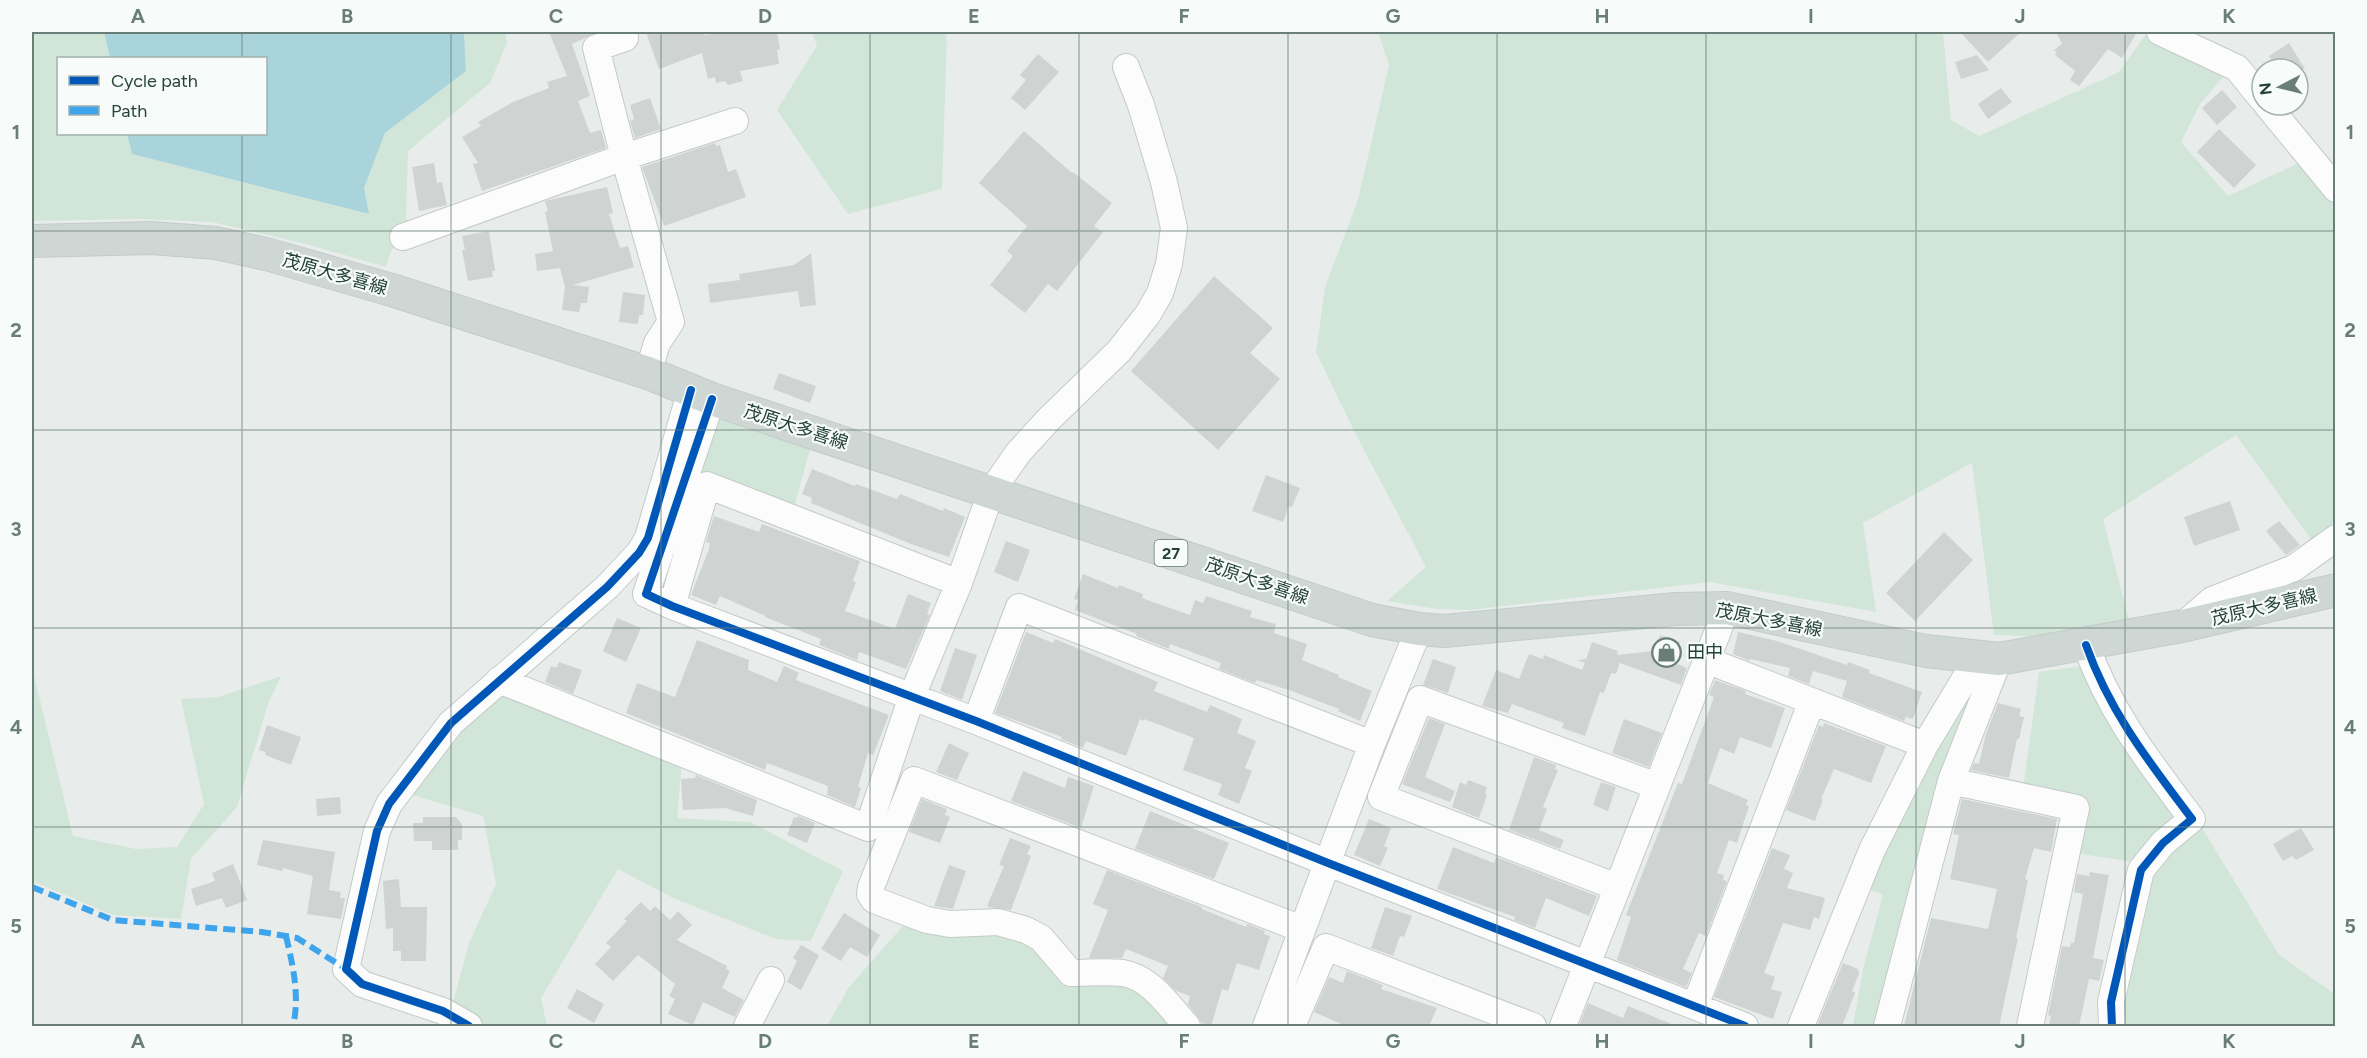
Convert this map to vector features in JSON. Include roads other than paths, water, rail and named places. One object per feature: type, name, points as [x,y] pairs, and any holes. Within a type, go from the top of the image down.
[{"type":"main road","name":"茂原大多喜線","points":[[32,241],[152,238],[226,246],[270,255],[395,291],[648,374],[701,395],[1372,620],[1419,629],[1444,631],[1676,609],[1726,608],[1926,651],[1989,658],[2086,645],[2330,598]]},
{"type":"street","points":[[622,32],[625,38],[596,48],[671,322],[657,343],[648,374]]},
{"type":"street","points":[[2160,32],[2237,68],[2250,84]]},
{"type":"street","points":[[499,680],[868,828],[912,696],[960,583],[991,492],[1018,453],[1048,420],[1119,351],[1148,314],[1160,293],[1169,264],[1174,228],[1161,171],[1141,105],[1126,67]]},
{"type":"street","points":[[2277,117],[2336,189]]},
{"type":"street","points":[[403,237],[624,157],[735,121]]},
{"type":"street","points":[[701,395],[646,594],[672,606],[976,721],[1328,863],[1745,1026]]},
{"type":"street","points":[[469,1026],[443,1011],[362,984],[346,969],[376,831],[389,804],[451,723],[607,587],[639,553],[648,538],[701,395]]},
{"type":"street","points":[[672,606],[707,485],[960,583]]},
{"type":"street","points":[[2182,626],[2212,600],[2294,568],[2336,538]]},
{"type":"street","points":[[976,721],[1019,607],[1372,744]]},
{"type":"street","points":[[1563,1026],[1726,608]]},
{"type":"street","points":[[1266,1026],[1372,744],[1419,629]]},
{"type":"street","points":[[2086,645],[2095,669],[2127,731],[2192,819],[2163,843],[2141,870],[2111,1002],[2112,1026]]},
{"type":"street","points":[[1801,1026],[1872,850],[1926,745],[1989,658]]},
{"type":"street","points":[[1887,1026],[1950,781],[1989,658]]},
{"type":"street","points":[[1706,660],[1926,745]]},
{"type":"street","points":[[1617,887],[1380,797],[1420,699],[1658,786]]},
{"type":"street","points":[[1695,1006],[1812,701]]},
{"type":"street","points":[[1187,1026],[1152,988],[1140,979],[1125,973],[1071,973],[1041,938],[1026,930],[998,922],[950,924],[927,920],[874,900],[870,894],[871,887],[914,780],[1302,929]]},
{"type":"street","points":[[1950,781],[2076,808],[2030,1026]]},
{"type":"street","points":[[1292,1026],[1326,947],[1533,1026]]},
{"type":"street","points":[[747,1026],[771,980]]},
{"type":"water","points":[[104,32],[464,32],[466,71],[385,133],[364,188],[369,214],[132,154],[127,135],[267,135],[267,57],[110,57]]},
{"type":"place","name":"田中","points":[[1666,652]]}]
